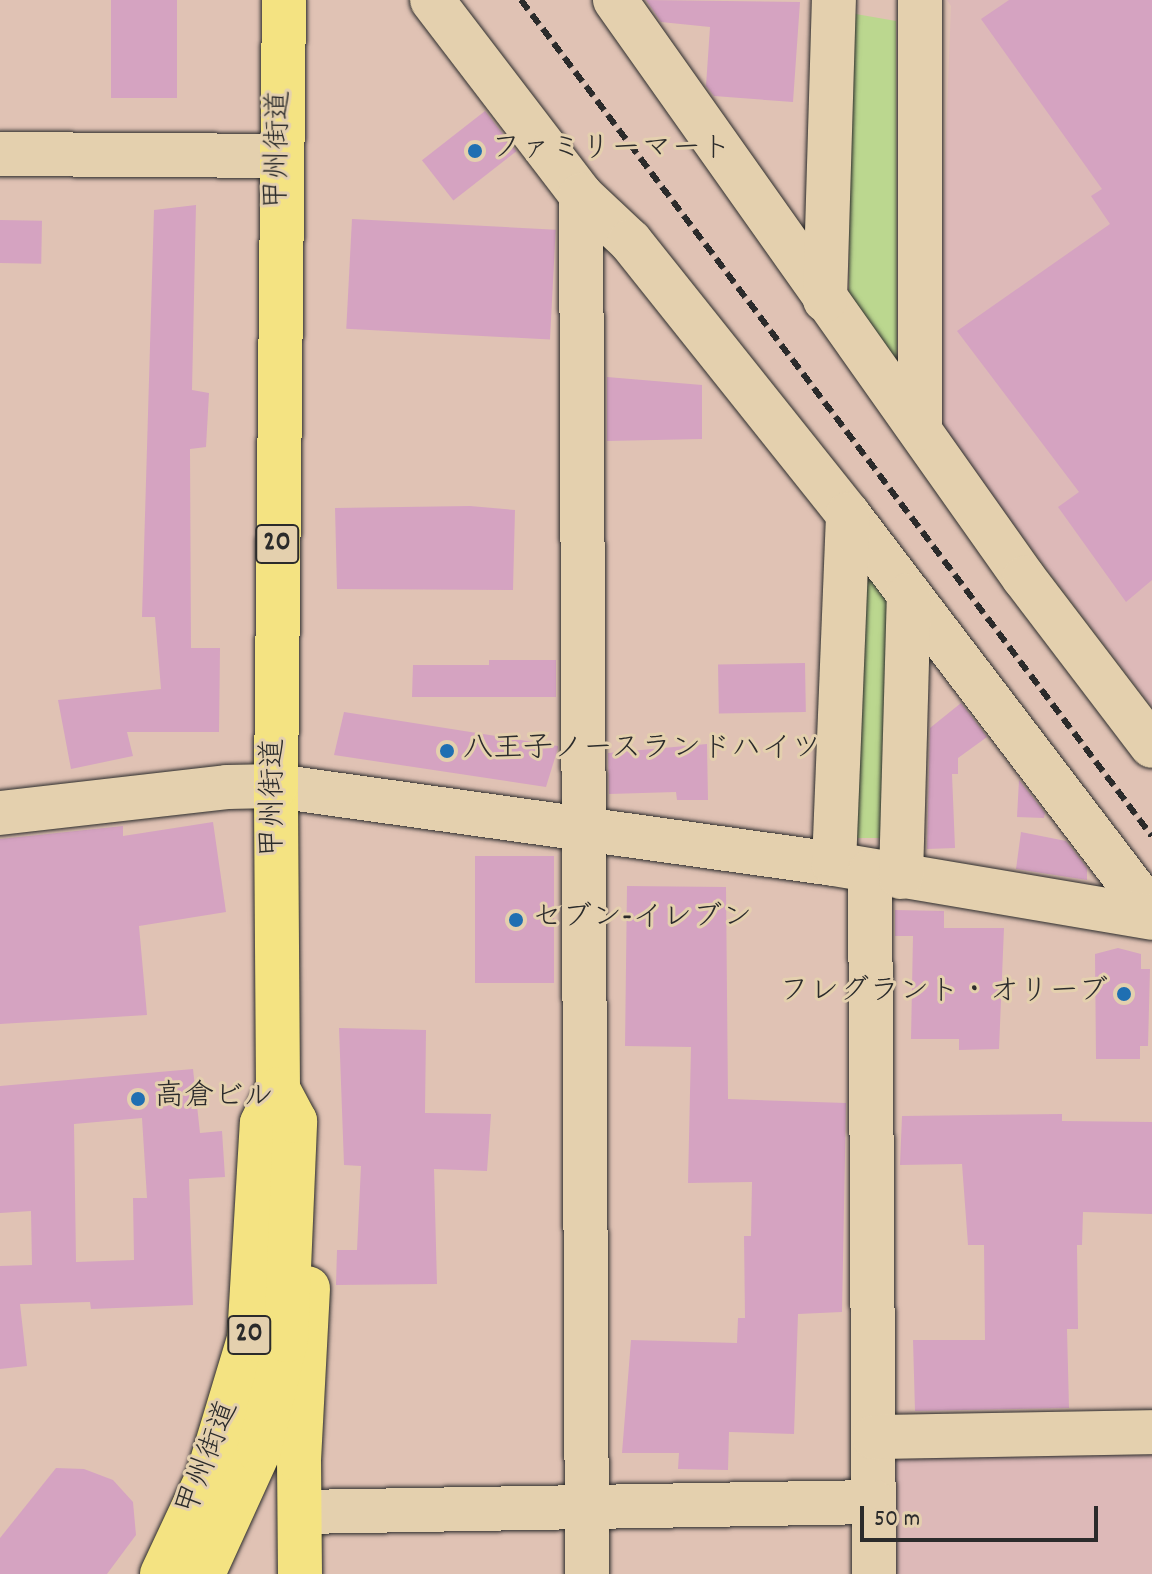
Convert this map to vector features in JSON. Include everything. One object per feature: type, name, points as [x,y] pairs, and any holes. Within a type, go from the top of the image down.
[{"type":"main road","name":"甲州街道","points":[[175,1573],[249,1339],[262,1123],[278,1089],[276,786],[280,156],[284,0]]},
{"type":"main road","name":"20","points":[[175,1573],[241,1496],[272,1408],[286,1340],[295,1121],[278,1089]]},
{"type":"main road","points":[[294,1165],[307,1190],[300,1574]]},
{"type":"street","points":[[432,0],[581,195],[630,241],[848,514],[1152,916]]},
{"type":"street","points":[[615,0],[1024,578],[1152,746]]},
{"type":"street","points":[[825,300],[834,0]]},
{"type":"street","points":[[920,0],[920,428]]},
{"type":"street","points":[[0,154],[280,156]]},
{"type":"street","points":[[581,195],[587,1574]]},
{"type":"street","points":[[848,514],[868,871],[874,1574]]},
{"type":"street","points":[[868,871],[909,595]]},
{"type":"street","points":[[0,813],[227,787],[276,786],[583,827],[1152,916]]},
{"type":"street","points":[[874,1437],[1152,1432]]},
{"type":"street","points":[[301,1512],[586,1504],[874,1502]]},
{"type":"shaded area","points":[[947,0],[1152,0],[1152,707],[935,421],[951,6]]},
{"type":"shaded area","points":[[893,1450],[1152,1450],[1152,1574],[893,1574]]},
{"type":"green space","points":[[850,13],[896,21],[897,368],[849,301]]},
{"type":"green space","points":[[853,548],[900,606],[892,838],[844,838]]},
{"type":"building","points":[[111,0],[177,0],[177,98],[111,98]]},
{"type":"building","points":[[646,0],[800,2],[793,102],[714,96],[706,86],[710,27],[661,22]]},
{"type":"building","points":[[1009,0],[1152,0],[1152,580],[1126,602],[1058,507],[1079,492],[957,331],[1110,224],[1091,196],[1102,189],[981,19]]},
{"type":"building","name":"ファミリーマート","points":[[485,111],[516,151],[453,200],[422,160]]},
{"type":"building","points":[[196,205],[192,390],[209,393],[206,447],[190,449],[191,648],[220,648],[219,732],[127,732],[133,756],[71,769],[58,700],[161,689],[155,617],[142,617],[154,210]]},
{"type":"building","points":[[352,219],[556,230],[550,340],[346,329]]},
{"type":"building","points":[[0,220],[42,221],[41,264],[0,263]]},
{"type":"building","points":[[607,377],[702,385],[702,439],[607,441]]},
{"type":"building","points":[[470,506],[515,510],[513,590],[337,589],[335,508]]},
{"type":"building","points":[[489,660],[556,660],[556,697],[412,697],[413,665],[489,665]]},
{"type":"building","points":[[805,663],[806,712],[719,714],[718,665]]},
{"type":"building","points":[[961,703],[987,737],[958,758],[958,774],[952,774],[955,848],[927,849],[930,728]]},
{"type":"building","name":"八王子ノースランドハイツ","points":[[344,712],[558,748],[546,787],[334,755]]},
{"type":"building","points":[[707,744],[708,800],[677,800],[676,792],[609,794],[608,753]]},
{"type":"building","points":[[1019,780],[1045,813],[1044,818],[1017,817]]},
{"type":"building","points":[[213,822],[226,912],[139,926],[147,1015],[0,1024],[0,839],[123,826],[123,836]]},
{"type":"building","points":[[1021,832],[1066,841],[1087,868],[1087,880],[1016,869]]},
{"type":"building","name":"セブン-イレブン","points":[[475,856],[554,856],[554,983],[475,983]]},
{"type":"building","points":[[627,886],[726,887],[728,1099],[846,1103],[842,1312],[798,1314],[794,1434],[729,1432],[728,1470],[678,1469],[679,1453],[622,1453],[631,1340],[737,1343],[738,1318],[745,1318],[744,1236],[751,1236],[752,1182],[688,1183],[691,1047],[625,1046]]},
{"type":"building","points":[[895,910],[944,911],[944,928],[1004,928],[999,1049],[959,1050],[959,1039],[911,1039],[913,936],[895,936]]},
{"type":"building","name":"フレグラント・オリーブ","points":[[1118,948],[1141,954],[1141,969],[1150,969],[1148,1046],[1140,1046],[1140,1059],[1096,1059],[1095,954]]},
{"type":"building","points":[[339,1028],[426,1030],[425,1113],[491,1114],[487,1171],[434,1169],[437,1284],[336,1285],[337,1250],[357,1250],[361,1166],[344,1165]]},
{"type":"building","points":[[193,1069],[200,1133],[222,1131],[225,1177],[189,1179],[193,1305],[91,1309],[90,1302],[20,1304],[27,1366],[0,1369],[0,1266],[32,1265],[31,1211],[0,1213],[0,1086]],"holes":[[[142,1118],[147,1198],[133,1198],[134,1260],[76,1262],[74,1124]]]},
{"type":"building","points":[[1062,1114],[1062,1121],[1152,1122],[1152,1214],[1083,1212],[1082,1245],[1077,1245],[1078,1329],[1067,1329],[1069,1408],[915,1411],[913,1340],[985,1340],[984,1245],[968,1245],[962,1164],[900,1165],[902,1116]]},
{"type":"building","points":[[56,1468],[84,1469],[113,1480],[133,1502],[136,1535],[107,1574],[0,1574],[0,1538]]},
{"type":"railway","points":[[521,0],[1152,836]]},
{"type":"place","name":"ファミリーマート","points":[[475,151]]},
{"type":"place","name":"八王子ノースランドハイツ","points":[[447,751]]},
{"type":"place","name":"セブン-イレブン","points":[[516,920]]},
{"type":"place","name":"フレグラント・オリーブ","points":[[1124,994]]},
{"type":"place","name":"高倉ビル","points":[[138,1099]]}]
